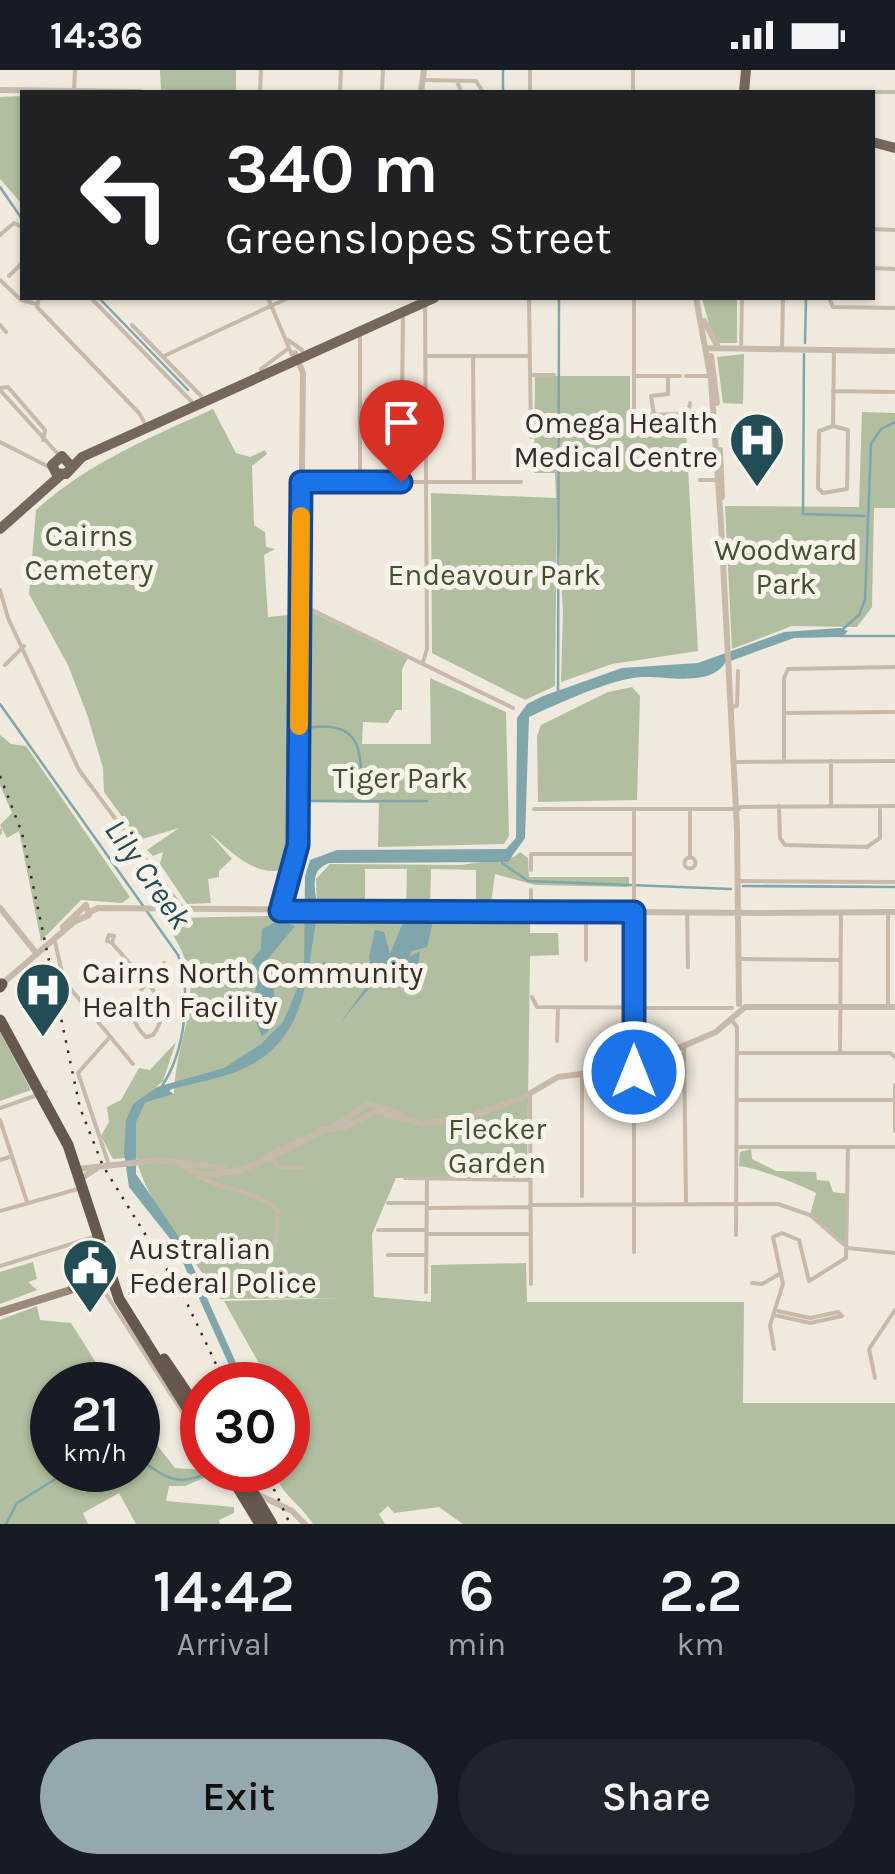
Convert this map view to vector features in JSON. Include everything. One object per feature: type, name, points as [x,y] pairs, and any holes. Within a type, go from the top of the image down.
[{"type":"highway","points":[[0,1008],[44,1094],[79,1178],[111,1283]]},
{"type":"highway","points":[[0,1020],[44,1094]]},
{"type":"highway","points":[[79,1178],[111,1283]]},
{"type":"highway","points":[[70,1289],[100,1275],[111,1283],[138,1318],[180,1396]]},
{"type":"highway","points":[[243,1492],[260,1516],[272,1524]]},
{"type":"highway","points":[[252,1492],[260,1516]]},
{"type":"main road","points":[[146,425],[196,398],[329,345],[424,300]]},
{"type":"main road","points":[[0,521],[60,465],[424,300]]},
{"type":"main road","points":[[0,529],[60,465]]},
{"type":"main road","points":[[0,1313],[70,1289]]},
{"type":"street","points":[[420,90],[424,70]]},
{"type":"street","points":[[423,80],[480,82],[482,90]]},
{"type":"street","points":[[457,81],[460,90]]},
{"type":"street","points":[[9,276],[20,265]]},
{"type":"street","points":[[0,280],[20,299]]},
{"type":"street","points":[[93,300],[196,398]]},
{"type":"street","points":[[269,300],[295,357],[302,383],[298,845],[280,911]]},
{"type":"street","points":[[164,356],[283,300]]},
{"type":"street","points":[[422,662],[428,649],[426,300]]},
{"type":"street","points":[[529,300],[531,437]]},
{"type":"street","points":[[634,300],[634,424]]},
{"type":"street","points":[[0,1211],[106,1166],[175,1162],[197,1170],[214,1170],[258,1162],[311,1137],[363,1105],[390,1111],[412,1122],[433,1123],[471,1116],[530,1094],[558,1077],[634,1067],[716,1032],[731,1019],[738,991],[738,808],[713,376],[716,355],[698,300]]},
{"type":"street","points":[[698,300],[713,347],[714,365]]},
{"type":"street","points":[[741,348],[742,300]]},
{"type":"street","points":[[782,300],[782,348]]},
{"type":"street","points":[[830,300],[833,307],[895,308]]},
{"type":"street","points":[[37,301],[146,425]]},
{"type":"street","points":[[401,482],[402,312]]},
{"type":"street","points":[[0,324],[6,332]]},
{"type":"street","points":[[132,324],[164,356],[196,398]]},
{"type":"street","points":[[359,332],[360,482]]},
{"type":"street","points":[[713,347],[895,351]]},
{"type":"street","points":[[713,347],[721,524]]},
{"type":"street","points":[[833,426],[834,350]]},
{"type":"street","points":[[427,356],[530,356]]},
{"type":"street","points":[[473,356],[474,482]]},
{"type":"street","points":[[530,375],[554,376]]},
{"type":"street","points":[[634,376],[713,376]]},
{"type":"street","points":[[654,415],[651,396],[668,394],[668,376]]},
{"type":"street","points":[[0,389],[60,465]]},
{"type":"street","points":[[834,391],[895,392]]},
{"type":"street","points":[[634,415],[688,414],[690,403]]},
{"type":"street","points":[[833,426],[848,430],[847,488],[824,493],[818,488],[819,431],[833,426]]},
{"type":"street","points":[[0,442],[36,460],[60,465]]},
{"type":"street","points":[[44,443],[60,465]]},
{"type":"street","points":[[700,480],[718,480]]},
{"type":"street","points":[[301,482],[522,482]]},
{"type":"street","points":[[0,590],[7,616],[79,770],[180,900],[183,910]]},
{"type":"street","points":[[300,605],[514,708]]},
{"type":"street","points":[[5,665],[24,646]]},
{"type":"street","points":[[784,761],[784,678],[791,668],[895,666]]},
{"type":"street","points":[[732,706],[738,706],[738,671]]},
{"type":"street","points":[[784,713],[895,712]]},
{"type":"street","points":[[831,761],[831,806]]},
{"type":"street","points":[[735,762],[895,761]]},
{"type":"street","points":[[779,806],[780,838],[785,845],[867,847],[880,838],[880,806]]},
{"type":"street","points":[[534,810],[895,806]]},
{"type":"street","points":[[690,808],[690,857]]},
{"type":"street","points":[[634,810],[634,1252]]},
{"type":"street","points":[[531,870],[531,852],[634,854]]},
{"type":"street","points":[[737,881],[895,882]]},
{"type":"street","points":[[531,890],[531,911]]},
{"type":"street","points":[[102,906],[123,913]]},
{"type":"street","points":[[40,950],[77,910],[102,906],[137,910],[892,912],[892,1007],[558,1007],[534,1006],[532,996]]},
{"type":"street","points":[[0,908],[28,941],[40,950],[52,950],[64,981],[108,1039],[133,1064]]},
{"type":"street","points":[[88,908],[123,913],[137,910]]},
{"type":"street","points":[[0,984],[83,918],[88,908]]},
{"type":"street","points":[[77,910],[83,918]]},
{"type":"street","points":[[586,912],[586,960]]},
{"type":"street","points":[[687,912],[688,967]]},
{"type":"street","points":[[840,1054],[841,913]]},
{"type":"street","points":[[56,938],[56,958]]},
{"type":"street","points":[[112,943],[146,982],[158,996],[162,1016],[157,1032],[149,1037],[140,1031],[133,1014],[136,995],[146,982],[164,963]]},
{"type":"street","points":[[737,959],[841,960]]},
{"type":"street","points":[[557,1041],[558,1007]]},
{"type":"street","points":[[731,1019],[737,1027],[736,1235]]},
{"type":"street","points":[[106,1166],[78,1070],[108,1039]]},
{"type":"street","points":[[684,1046],[686,1204]]},
{"type":"street","points":[[737,1053],[894,1056]]},
{"type":"street","points":[[582,1074],[582,1196]]},
{"type":"street","points":[[895,1085],[895,1131]]},
{"type":"street","points":[[0,1108],[44,1094]]},
{"type":"street","points":[[530,1094],[531,1284]]},
{"type":"street","points":[[737,1100],[894,1100]]},
{"type":"street","points":[[0,1120],[27,1202]]},
{"type":"street","points":[[258,1162],[311,1137]]},
{"type":"street","points":[[736,1147],[895,1148]]},
{"type":"street","points":[[846,1258],[848,1148]]},
{"type":"street","points":[[0,1160],[12,1156]]},
{"type":"street","points":[[270,1158],[278,1168],[302,1168]]},
{"type":"street","points":[[197,1170],[212,1184],[243,1189],[278,1210],[275,1250]]},
{"type":"street","points":[[404,1178],[530,1180]]},
{"type":"street","points":[[426,1292],[427,1181]]},
{"type":"street","points":[[388,1203],[793,1207],[810,1215],[848,1248],[895,1253]]},
{"type":"street","points":[[378,1230],[530,1234]]},
{"type":"street","points":[[774,1349],[770,1338],[781,1272],[772,1242],[779,1233],[800,1242],[810,1281],[846,1258],[864,1252]]},
{"type":"street","points":[[0,1266],[97,1236]]},
{"type":"street","points":[[388,1255],[426,1255]]},
{"type":"street","points":[[752,1283],[762,1284],[781,1272]]},
{"type":"street","points":[[111,1283],[180,1397]]},
{"type":"street","points":[[875,1378],[869,1349],[895,1310]]},
{"type":"street","points":[[838,1312],[842,1316],[810,1323],[775,1313],[802,1318],[838,1312]]},
{"type":"street","points":[[257,1492],[305,1524]]},
{"type":"street","points":[[260,1516],[286,1508]]},
{"type":"green space","points":[[160,70],[236,70],[236,90],[161,90]]},
{"type":"green space","points":[[20,96],[20,202],[0,179],[0,97]]},
{"type":"green space","points":[[703,300],[737,300],[737,343],[718,343],[713,339]]},
{"type":"green space","points":[[744,354],[743,404],[723,403],[717,357]]},
{"type":"green space","name":"Endeavour Park","points":[[535,376],[630,376],[630,427],[686,431],[698,651],[612,664],[561,682],[563,611],[557,512],[555,686],[525,700],[432,653],[431,493],[556,498],[555,473],[534,473]]},
{"type":"green space","name":"Cairns Cemetery","points":[[213,409],[236,453],[250,457],[265,450],[267,454],[252,466],[254,525],[265,532],[266,547],[275,549],[264,555],[268,617],[298,614],[292,857],[282,870],[261,869],[242,860],[209,833],[232,859],[219,871],[219,877],[208,879],[211,903],[187,904],[160,864],[163,852],[153,856],[147,850],[179,828],[139,840],[104,792],[103,768],[88,717],[68,665],[29,594],[36,510],[98,465]]},
{"type":"green space","name":"Woodward Park","points":[[862,412],[895,413],[895,508],[874,508],[872,607],[857,627],[792,626],[732,649],[725,506],[859,507]]},
{"type":"green space","name":"Tiger Park","points":[[309,611],[408,658],[402,669],[402,710],[396,710],[388,723],[363,722],[362,744],[431,744],[430,678],[506,712],[509,836],[504,844],[378,847],[379,803],[302,802],[303,616]]},
{"type":"green space","points":[[632,687],[640,696],[637,800],[538,802],[537,736],[541,725],[608,692]]},
{"type":"green space","points":[[0,735],[11,744],[26,746],[130,897],[122,903],[81,900],[41,941],[19,831],[7,838],[0,825],[12,813],[0,785]]},
{"type":"green space","points":[[520,852],[528,858],[529,877],[629,877],[629,887],[535,885],[495,874],[490,911],[476,911],[476,870],[431,869],[430,911],[406,911],[407,869],[365,869],[365,904],[317,907],[316,879],[330,864],[462,865],[514,857]]},
{"type":"green space","name":"Flecker Garden","points":[[530,917],[530,933],[558,933],[559,955],[530,956],[527,1173],[523,1177],[396,1178],[372,1234],[374,1297],[431,1302],[431,1265],[526,1263],[527,1302],[744,1302],[743,1403],[895,1403],[895,1524],[463,1524],[439,1507],[394,1513],[388,1506],[379,1514],[385,1524],[313,1524],[286,1492],[310,1492],[310,1362],[258,1362],[224,1301],[343,1298],[221,1299],[156,1204],[142,1177],[135,1150],[135,1125],[145,1103],[174,1094],[189,1008],[188,968],[165,924],[171,918]]},
{"type":"green space","points":[[0,1032],[31,1090],[0,1101]]},
{"type":"green space","points":[[176,1042],[163,1081],[130,1110],[125,1158],[113,1159],[101,1136],[109,1122],[107,1107],[121,1100],[139,1068],[150,1070]]},
{"type":"green space","points":[[751,1149],[752,1159],[776,1171],[816,1172],[817,1180],[829,1181],[833,1192],[848,1194],[848,1241],[841,1244],[810,1215],[816,1193],[739,1166],[740,1152]]},
{"type":"green space","points":[[33,1262],[37,1279],[28,1282],[37,1290],[0,1304],[0,1272]]},
{"type":"green space","points":[[37,1306],[40,1320],[71,1323],[96,1362],[30,1362],[30,1492],[160,1492],[160,1449],[175,1468],[180,1468],[180,1486],[169,1486],[166,1501],[234,1507],[234,1513],[219,1520],[220,1524],[136,1524],[119,1493],[83,1513],[88,1524],[0,1524],[0,1320]]},
{"type":"water","points":[[840,628],[848,631],[842,637],[794,638],[725,663],[699,678],[630,678],[585,692],[529,717],[525,838],[508,862],[329,863],[318,871],[317,916],[307,976],[288,1031],[249,1066],[172,1089],[169,1091],[174,1094],[145,1103],[136,1122],[136,1174],[181,1240],[236,1362],[228,1362],[175,1245],[129,1187],[124,1153],[126,1120],[133,1104],[157,1087],[224,1068],[261,1044],[283,1022],[304,973],[305,876],[310,860],[337,850],[506,849],[516,838],[517,718],[527,704],[622,668],[698,663],[784,632]]},
{"type":"water","points":[[279,920],[295,926],[257,972],[263,979],[269,971],[274,994],[268,1032],[262,1036],[256,1022],[259,1010],[254,1007],[256,983],[246,976],[254,970],[252,960],[261,949],[262,929]]},
{"type":"water","points":[[404,920],[433,921],[427,947],[412,951],[409,957],[420,951],[418,968],[387,967],[341,1022],[369,983],[352,979],[342,985],[339,977],[322,972],[323,962],[372,971],[369,957],[375,930],[384,932],[390,954]]},
{"type":"waterway","points":[[503,70],[503,90]]},
{"type":"waterway","points":[[0,187],[20,216]]},
{"type":"waterway","points":[[101,300],[188,390]]},
{"type":"waterway","points":[[558,691],[559,300]]},
{"type":"waterway","points":[[805,343],[806,300]]},
{"type":"waterway","points":[[804,354],[803,514],[865,516]]},
{"type":"waterway","points":[[843,629],[859,615],[865,600],[871,444],[881,429],[895,422]]},
{"type":"waterway","points":[[305,616],[303,801],[427,801]]},
{"type":"waterway","points":[[840,636],[895,636]]},
{"type":"waterway","name":"Lily Creek","points":[[0,704],[178,955],[185,987],[184,1022],[176,1056],[162,1086]]},
{"type":"waterway","points":[[304,728],[324,726],[349,734],[359,754],[361,800]]},
{"type":"waterway","points":[[502,863],[528,881],[731,889]]},
{"type":"waterway","points":[[743,886],[895,887]]},
{"type":"waterway","points":[[312,965],[322,967]]},
{"type":"waterway","points":[[188,1262],[198,1281]]},
{"type":"waterway","points":[[160,1473],[180,1480]]},
{"type":"waterway","points":[[6,1524],[17,1503],[35,1492]]},
{"type":"railway","points":[[0,776],[22,833],[80,1108],[103,1166],[184,1297],[215,1362]]},
{"type":"railway","points":[[275,1492],[290,1524]]},
{"type":"slow traffic","points":[[299,726],[301,516]]},
{"type":"place","name":"Omega Health Medical Centre","points":[[757,489]]},
{"type":"place","name":"Cairns North Community Health Facility","points":[[43,1039]]},
{"type":"place","name":"Australian Federal Police","points":[[90,1315]]},
{"type":"route","points":[[401,482],[301,482],[298,845],[280,911],[634,912],[634,1072]]}]
